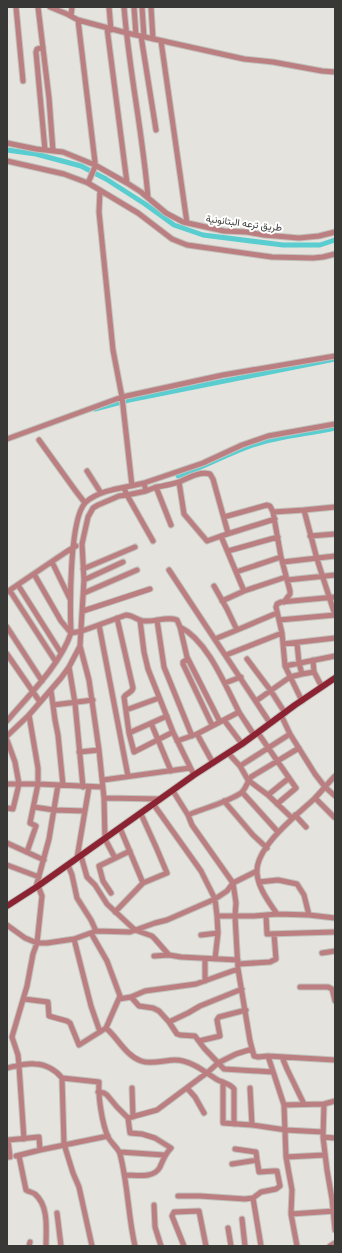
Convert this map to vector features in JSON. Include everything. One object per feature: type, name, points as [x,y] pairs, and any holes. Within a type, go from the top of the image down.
[{"type":"main road","points":[[7,906],[37,887],[194,775],[242,744],[335,678]]},
{"type":"street","points":[[16,7],[23,81]]},
{"type":"street","points":[[38,7],[53,151]]},
{"type":"street","points":[[50,7],[78,20],[127,34],[244,59],[335,72]]},
{"type":"street","points":[[71,16],[72,7]]},
{"type":"street","points":[[109,7],[109,29],[127,183]]},
{"type":"street","points":[[124,7],[132,77],[141,132],[148,198]]},
{"type":"street","points":[[134,7],[156,130]]},
{"type":"street","points":[[140,36],[142,7]]},
{"type":"street","points":[[151,7],[153,39]]},
{"type":"street","points":[[78,20],[95,167],[88,183]]},
{"type":"street","points":[[161,41],[187,223]]},
{"type":"street","points":[[43,47],[37,49],[36,52],[45,150]]},
{"type":"street","name":"طريق ترعه البتانونية","points":[[7,143],[70,154],[127,183],[171,216],[187,223],[224,231],[250,232],[264,235],[299,238],[320,236],[335,232]]},
{"type":"street","points":[[7,161],[64,174],[88,183],[138,213],[172,239],[187,245],[272,257],[313,258],[335,254]]},
{"type":"street","points":[[100,190],[99,212],[113,350],[123,400],[132,486]]},
{"type":"street","points":[[7,439],[123,400],[223,375],[335,356]]},
{"type":"street","points":[[8,717],[42,681],[56,662],[71,633],[74,547],[78,518],[85,503],[101,493],[144,483],[203,463],[242,445],[268,436],[335,424]]},
{"type":"street","points":[[39,440],[85,503]]},
{"type":"street","points":[[87,471],[101,493]]},
{"type":"street","points":[[7,736],[51,691],[69,667],[80,646],[84,593],[82,544],[88,517],[93,508],[118,496],[146,491],[187,478],[210,474],[213,479],[228,533]]},
{"type":"street","points":[[178,482],[185,516],[207,541],[275,519]]},
{"type":"street","points":[[144,483],[146,491]]},
{"type":"street","points":[[156,487],[171,525]]},
{"type":"street","points":[[124,488],[153,541]]},
{"type":"street","points":[[224,517],[267,505],[270,506],[275,519],[290,592],[284,602]]},
{"type":"street","points":[[273,512],[335,507]]},
{"type":"street","points":[[279,620],[335,615],[332,598],[322,576],[304,510]]},
{"type":"street","points":[[310,536],[335,534]]},
{"type":"street","points":[[221,536],[244,591]]},
{"type":"street","points":[[228,551],[278,537]]},
{"type":"street","points":[[56,662],[8,591],[74,547],[82,544]]},
{"type":"street","points":[[83,569],[135,547]]},
{"type":"street","points":[[236,572],[282,559],[317,559],[335,556]]},
{"type":"street","points":[[52,562],[71,599]]},
{"type":"street","points":[[84,580],[123,562]]},
{"type":"street","points":[[84,593],[137,570]]},
{"type":"street","points":[[169,570],[270,723]]},
{"type":"street","points":[[34,574],[61,621],[71,633]]},
{"type":"street","points":[[222,601],[244,591],[287,579],[335,575]]},
{"type":"street","points":[[18,585],[61,653]]},
{"type":"street","points":[[214,586],[237,630]]},
{"type":"street","points":[[83,611],[150,588]]},
{"type":"street","points":[[302,701],[285,666],[284,644],[277,613],[277,604],[284,602],[332,598]]},
{"type":"street","points":[[215,639],[277,613]]},
{"type":"street","points":[[71,633],[82,631],[128,615],[144,621],[177,620],[188,659],[222,721],[242,744]]},
{"type":"street","points":[[118,618],[133,688],[125,696],[129,732],[134,752],[173,732]]},
{"type":"street","points":[[140,620],[146,663],[173,732],[194,775]]},
{"type":"street","points":[[157,620],[164,667],[195,735],[213,763]]},
{"type":"street","points":[[99,625],[128,776]]},
{"type":"street","points":[[7,627],[42,681]]},
{"type":"street","points":[[180,627],[185,629],[203,647],[214,663],[239,712],[256,734],[269,747],[296,788],[277,804]]},
{"type":"street","points":[[226,655],[282,632]]},
{"type":"street","points":[[284,644],[335,638]]},
{"type":"street","points":[[297,643],[299,663],[302,674]]},
{"type":"street","points":[[80,646],[93,700],[104,798],[105,839],[115,858]]},
{"type":"street","points":[[7,654],[40,702]]},
{"type":"street","points":[[285,666],[335,656]]},
{"type":"street","points":[[188,659],[183,662],[183,664],[212,725]]},
{"type":"street","points":[[247,659],[271,691],[283,714],[290,734],[325,787],[335,796]]},
{"type":"street","points":[[313,660],[314,672],[322,686]]},
{"type":"street","points":[[69,667],[86,787],[85,811],[79,857],[87,877],[95,885],[104,901],[135,930],[152,936],[169,954]]},
{"type":"street","points":[[256,701],[290,677],[314,672]]},
{"type":"street","points":[[225,683],[241,677]]},
{"type":"street","points":[[24,1138],[18,1055],[9,1037],[24,999],[33,954],[38,943],[42,896],[37,887],[60,785],[58,735],[51,691]]},
{"type":"street","points":[[126,710],[159,698]]},
{"type":"street","points":[[53,705],[93,700]]},
{"type":"street","points":[[177,741],[195,735],[239,712]]},
{"type":"street","points":[[27,852],[36,826],[30,824],[38,784],[38,768],[29,715]]},
{"type":"street","points":[[129,732],[167,716]]},
{"type":"street","points":[[151,723],[171,771]]},
{"type":"street","points":[[240,766],[290,734]]},
{"type":"street","points":[[7,740],[15,762],[19,784],[13,809],[7,808]]},
{"type":"street","points":[[188,815],[224,801],[242,792],[248,780],[299,748]]},
{"type":"street","points":[[80,752],[99,750]]},
{"type":"street","points":[[228,752],[240,766],[248,780],[306,827]]},
{"type":"street","points":[[102,780],[190,768]]},
{"type":"street","points":[[277,914],[259,882],[257,871],[259,862],[278,832],[335,776]]},
{"type":"street","points":[[268,795],[289,778]]},
{"type":"street","points":[[7,784],[103,787]]},
{"type":"street","points":[[173,791],[188,815],[192,825],[233,883],[236,903],[235,916],[238,964],[254,1056],[335,1060]]},
{"type":"street","points":[[242,792],[278,832]]},
{"type":"street","points":[[104,798],[161,799]]},
{"type":"street","points":[[314,798],[334,817]]},
{"type":"street","points":[[224,801],[267,848]]},
{"type":"street","points":[[154,805],[201,871],[215,899],[218,933],[215,959]]},
{"type":"street","points":[[34,807],[54,810],[85,811]]},
{"type":"street","points":[[115,912],[143,884],[167,873],[141,814]]},
{"type":"street","points":[[120,828],[143,884]]},
{"type":"street","points":[[7,843],[44,860]]},
{"type":"street","points":[[111,892],[104,881],[99,866],[130,851]]},
{"type":"street","points":[[7,865],[39,877]]},
{"type":"street","points":[[24,999],[48,1002],[49,1016],[70,1023],[79,1045],[106,1028],[120,999],[110,967],[94,932],[91,920],[77,898],[72,875],[68,865]]},
{"type":"street","points":[[7,925],[25,938],[38,943],[54,943],[74,939],[94,932],[126,933],[167,920],[215,899],[227,892],[233,883],[257,871]]},
{"type":"street","points":[[259,882],[278,880],[297,884],[304,895],[309,915]]},
{"type":"street","points":[[95,885],[104,881]]},
{"type":"street","points":[[217,916],[277,914],[309,915],[335,918]]},
{"type":"street","points":[[266,915],[267,934],[335,932]]},
{"type":"street","points":[[201,935],[218,933]]},
{"type":"street","points":[[154,956],[169,954],[181,957],[215,959],[238,964],[270,962],[276,959],[274,934]]},
{"type":"street","points":[[74,939],[91,1006],[100,1032]]},
{"type":"street","points":[[322,953],[335,951]]},
{"type":"street","points":[[205,959],[205,981]]},
{"type":"street","points":[[120,999],[131,997],[145,991],[196,984],[238,964]]},
{"type":"street","points":[[300,987],[326,986],[333,988],[335,1001]]},
{"type":"street","points":[[169,1022],[200,1006],[242,989]]},
{"type":"street","points":[[131,997],[139,1006],[152,1008],[159,1011],[180,1036],[195,1036],[222,1067],[228,1069],[272,1072]]},
{"type":"street","points":[[200,1041],[220,1036],[216,1020],[219,1017],[246,1010]]},
{"type":"street","points":[[106,1028],[113,1033],[119,1043],[140,1061],[148,1063],[177,1060],[193,1064],[223,1082],[231,1085],[234,1089],[234,1124]]},
{"type":"street","points":[[131,1118],[158,1110],[208,1072],[218,1062],[252,1049]]},
{"type":"street","points":[[268,1056],[284,1105],[286,1157],[292,1190],[291,1214],[297,1246]]},
{"type":"street","points":[[282,1057],[304,1104]]},
{"type":"street","points":[[7,1068],[35,1064],[58,1072],[62,1078],[64,1144],[79,1187],[92,1246]]},
{"type":"street","points":[[62,1078],[99,1082],[98,1092],[108,1136],[112,1145],[120,1152],[125,1175],[135,1246]]},
{"type":"street","points":[[223,1082],[224,1124],[252,1125],[335,1138]]},
{"type":"street","points":[[125,1175],[150,1175],[156,1172],[164,1155],[170,1148],[155,1138],[142,1134],[130,1133],[132,1088]]},
{"type":"street","points":[[187,1088],[195,1097],[204,1113]]},
{"type":"street","points":[[250,1088],[252,1125]]},
{"type":"street","points":[[98,1092],[107,1094],[117,1107],[131,1118]]},
{"type":"street","points":[[284,1105],[324,1104],[335,1102]]},
{"type":"street","points":[[324,1104],[323,1135],[325,1155],[333,1187],[335,1230]]},
{"type":"street","points":[[40,1150],[40,1137],[8,1140],[9,1157],[19,1156],[64,1144],[108,1136]]},
{"type":"street","points":[[178,1196],[240,1199],[253,1198],[261,1192],[276,1189],[280,1186],[277,1172],[259,1172],[256,1160],[257,1153],[255,1151],[235,1149]]},
{"type":"street","points":[[120,1152],[164,1155]]},
{"type":"street","points":[[286,1157],[325,1155]]},
{"type":"street","points":[[19,1156],[26,1190],[35,1194],[43,1205],[46,1223],[46,1246]]},
{"type":"street","points":[[232,1164],[256,1160]]},
{"type":"street","points":[[253,1198],[262,1246]]},
{"type":"street","points":[[154,1205],[154,1227],[161,1246]]},
{"type":"street","points":[[184,1246],[172,1216],[174,1212],[199,1211],[206,1246]]},
{"type":"street","points":[[291,1214],[334,1211]]},
{"type":"street","points":[[57,1213],[61,1246]]},
{"type":"street","points":[[242,1219],[245,1246]]},
{"type":"street","points":[[228,1228],[231,1246]]},
{"type":"street","points":[[330,1246],[335,1243]]},
{"type":"waterway","points":[[7,150],[36,154],[81,166],[106,179],[174,225],[203,235],[283,245],[320,245],[335,240]]},
{"type":"waterway","points":[[95,409],[129,400],[335,359]]},
{"type":"waterway","points":[[178,476],[263,442],[335,428]]}]
